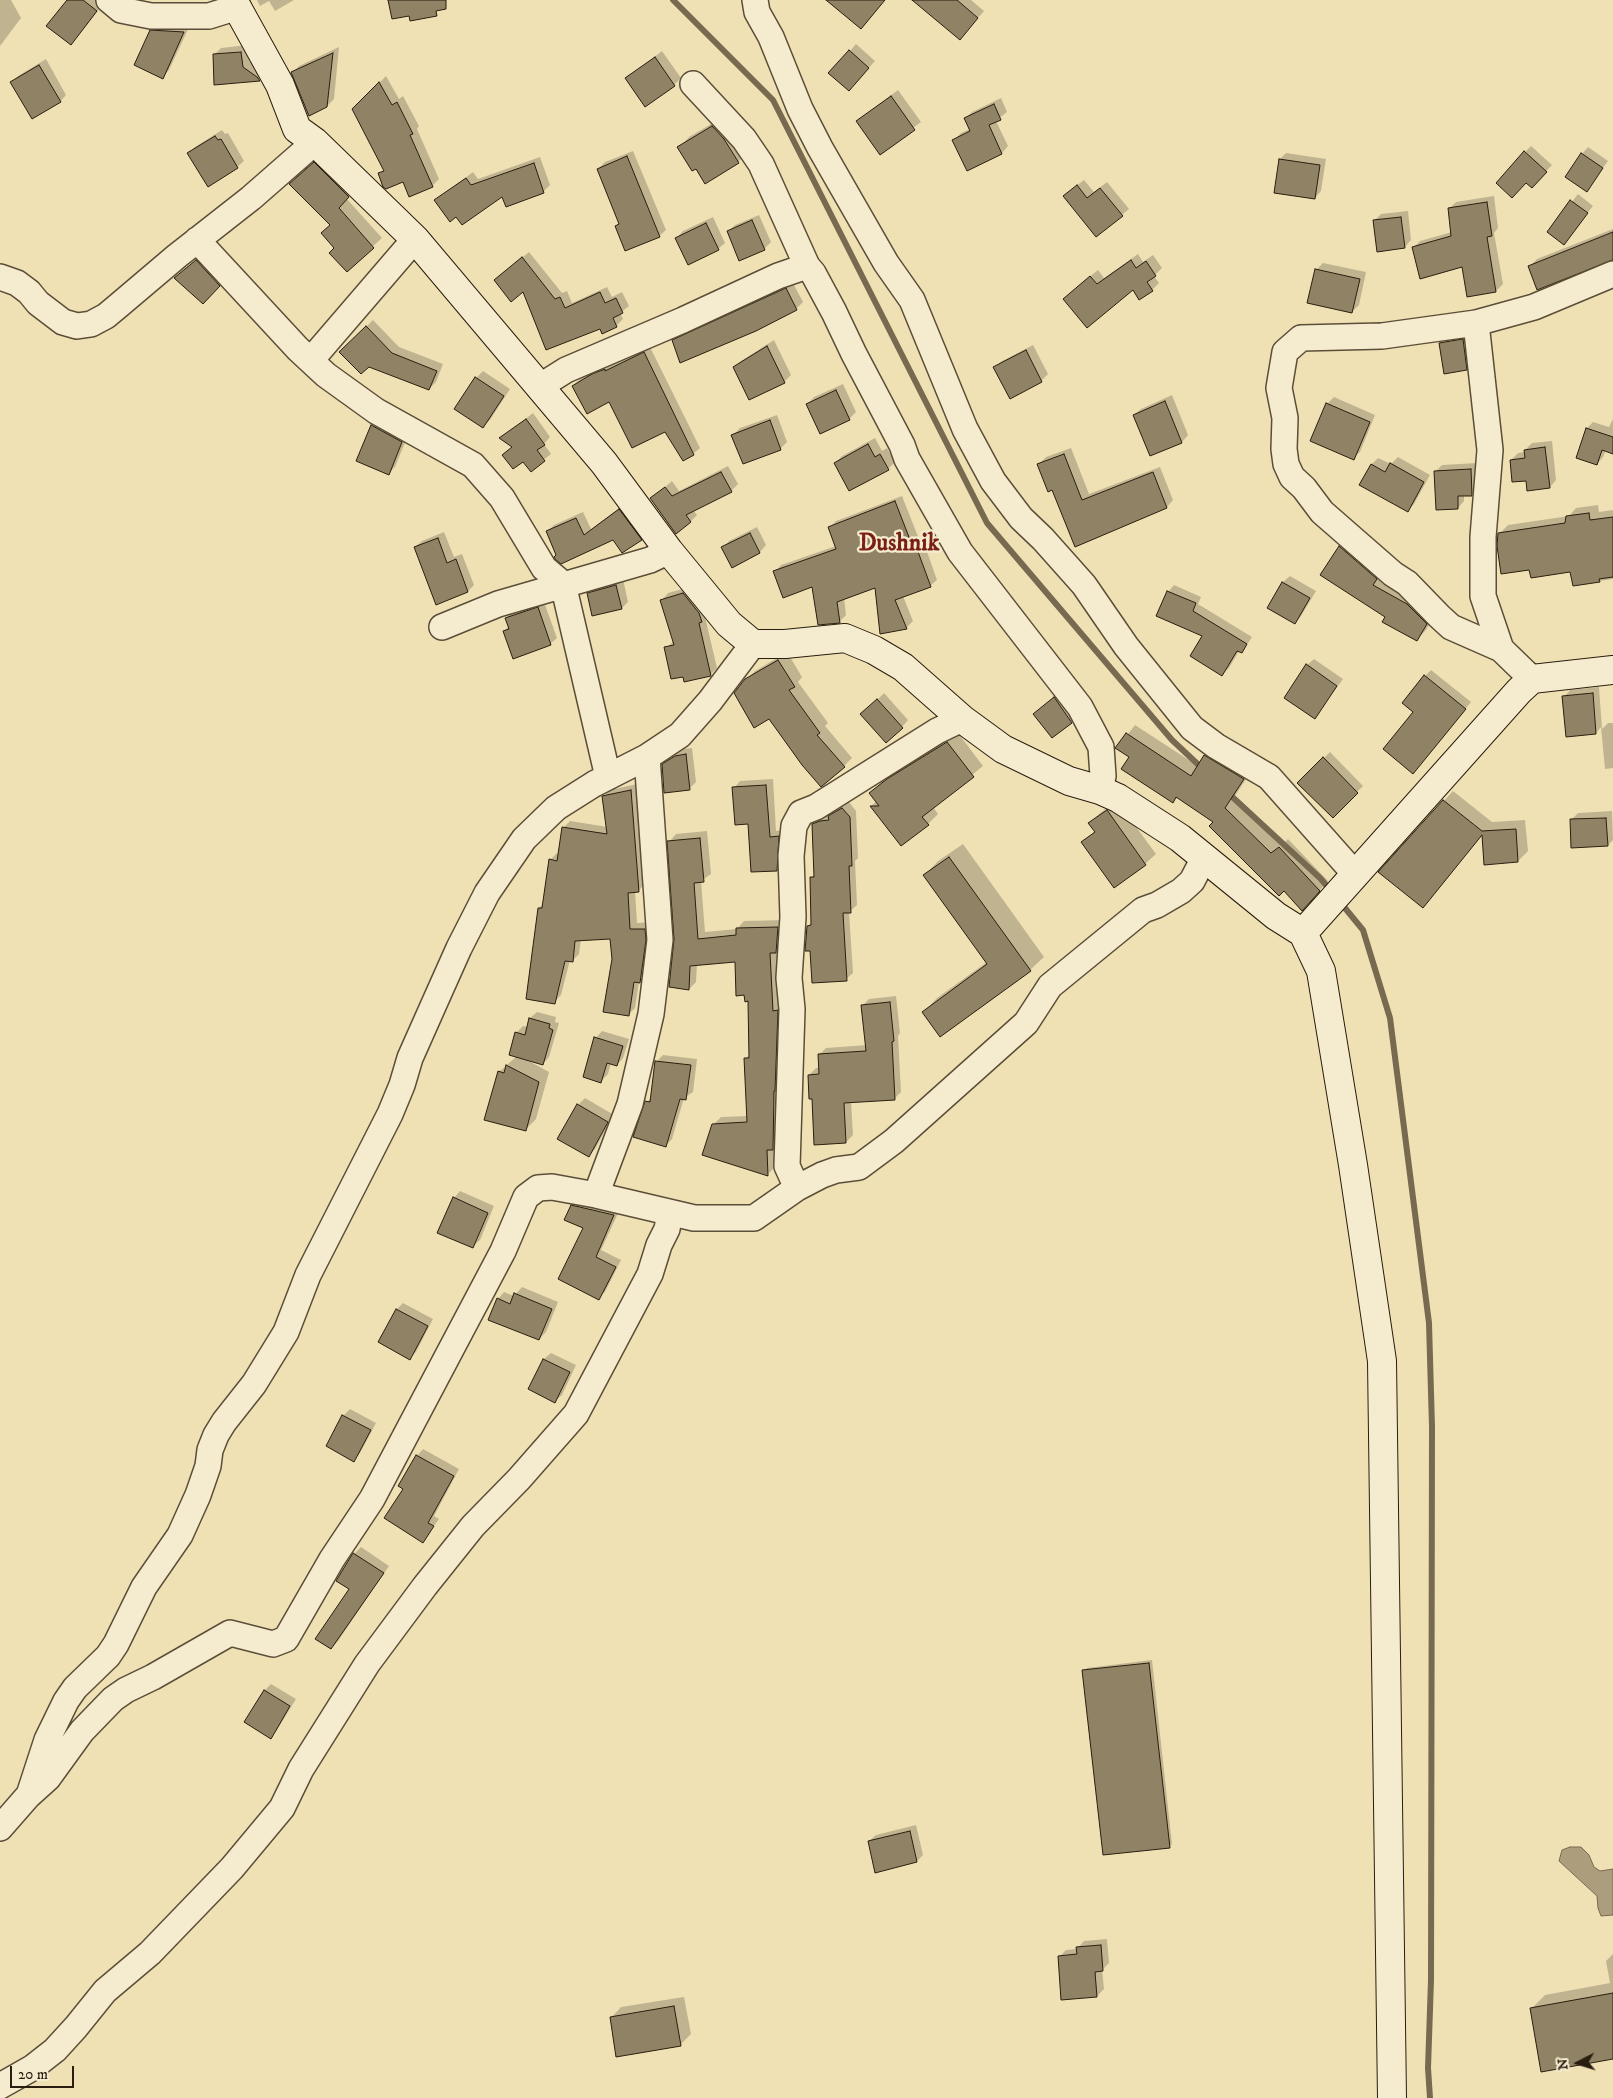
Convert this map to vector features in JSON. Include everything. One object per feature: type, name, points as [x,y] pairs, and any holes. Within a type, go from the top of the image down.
[{"type":"street","points":[[109,0],[121,10],[151,16],[209,16],[236,4],[280,85],[298,129],[315,142],[414,238],[604,463],[669,550],[729,624],[753,644],[784,644],[845,638],[874,650],[903,667],[962,720],[1003,748],[1069,781],[1100,790],[1118,798],[1165,828],[1276,916],[1303,933],[1321,971],[1353,1165],[1382,1361],[1392,2098]]},
{"type":"street","points":[[755,0],[757,12],[774,44],[800,109],[820,148],[886,263],[912,300],[965,429],[993,481],[1021,518],[1084,584],[1126,646],[1192,728],[1216,746],[1268,776],[1350,880]]},
{"type":"street","points":[[693,84],[753,150],[807,266],[813,273],[838,319],[854,354],[902,445],[907,459],[960,552],[1080,707],[1101,747],[1103,776],[1100,790]]},
{"type":"street","points":[[0,277],[17,283],[29,292],[38,303],[63,322],[77,326],[91,324],[106,316],[197,240],[251,198],[315,142]]},
{"type":"street","points":[[311,360],[414,238]]},
{"type":"street","points":[[197,240],[298,349],[326,375],[353,396],[474,466],[502,498],[544,568],[563,584],[608,777]]},
{"type":"street","points":[[538,387],[566,370],[684,320],[778,276],[807,266]]},
{"type":"street","points":[[1532,679],[1501,649],[1451,627],[1407,583],[1393,574],[1322,512],[1304,488],[1292,477],[1286,464],[1284,448],[1285,418],[1279,388],[1283,361],[1285,352],[1301,338],[1382,336],[1476,322],[1534,307],[1613,274]]},
{"type":"street","points":[[1476,322],[1490,450],[1483,536],[1483,596],[1501,649]]},
{"type":"street","points":[[442,627],[498,604],[650,560],[669,550]]},
{"type":"street","points":[[28,1796],[47,1740],[66,1701],[75,1688],[108,1656],[116,1644],[144,1587],[180,1535],[198,1495],[216,1435],[254,1384],[286,1332],[326,1235],[390,1114],[402,1086],[410,1058],[459,948],[487,893],[524,839],[556,808],[646,757],[680,734],[691,724],[753,644]]},
{"type":"street","points":[[1303,933],[1519,691],[1532,679],[1613,670]]},
{"type":"street","points":[[797,1188],[787,1166],[792,1009],[789,978],[793,917],[791,856],[794,826],[802,813],[816,807],[937,731],[962,720]]},
{"type":"street","points":[[596,1195],[630,1104],[652,1014],[660,940],[646,757]]},
{"type":"street","points":[[0,1828],[28,1796],[53,1772],[82,1731],[112,1699],[230,1633],[272,1644],[286,1639],[332,1559],[372,1500],[503,1251],[526,1197],[538,1188],[552,1187],[596,1195],[694,1218],[754,1218],[797,1188],[836,1170],[858,1167],[894,1141],[1026,1023],[1050,986],[1143,910],[1157,905],[1181,891],[1192,881],[1204,858]]},
{"type":"street","points":[[0,2086],[32,2068],[55,2050],[76,2028],[105,1991],[150,1953],[232,1868],[282,1808],[301,1769],[367,1664],[419,1593],[473,1526],[519,1479],[576,1414],[650,1274],[667,1229],[670,1213]]},
{"type":"shaded area","points":[[1570,1847],[1581,1847],[1589,1855],[1594,1867],[1600,1871],[1613,1869],[1613,1915],[1601,1916],[1597,1896],[1559,1861],[1562,1850]]},
{"type":"building","points":[[67,0],[83,0],[97,11],[71,45],[46,26]]},
{"type":"building","points":[[388,0],[446,0],[446,9],[436,11],[437,16],[410,21],[409,16],[392,19]]},
{"type":"building","points":[[826,0],[885,0],[861,29]]},
{"type":"building","points":[[912,0],[957,0],[978,18],[960,40]]},
{"type":"building","points":[[150,30],[184,32],[163,79],[134,65]]},
{"type":"building","points":[[849,50],[869,68],[849,91],[828,73]]},
{"type":"building","points":[[241,52],[243,67],[260,81],[214,85],[213,54]]},
{"type":"building","points":[[333,53],[327,107],[309,116],[291,72]]},
{"type":"building","points":[[655,57],[675,86],[645,107],[625,78]]},
{"type":"building","points":[[39,65],[61,102],[32,119],[10,82]]},
{"type":"building","points":[[379,82],[392,105],[397,102],[413,134],[410,135],[433,187],[409,197],[403,182],[386,189],[383,187],[378,173],[384,171],[352,109]]},
{"type":"building","points":[[891,96],[915,130],[880,155],[856,121]]},
{"type":"building","points":[[994,104],[1001,120],[989,125],[1002,154],[967,171],[952,140],[970,131],[964,118]]},
{"type":"building","points":[[712,126],[724,139],[739,163],[705,184],[696,169],[692,171],[677,147]]},
{"type":"building","points":[[215,136],[218,140],[221,139],[238,168],[208,187],[187,153]]},
{"type":"building","points":[[1524,151],[1547,172],[1532,188],[1526,183],[1512,198],[1496,183]]},
{"type":"building","points":[[1581,153],[1603,168],[1587,192],[1565,177]]},
{"type":"building","points":[[627,156],[660,237],[625,251],[615,226],[619,224],[597,169]]},
{"type":"building","points":[[1279,159],[1320,165],[1315,199],[1274,193]]},
{"type":"building","points":[[314,162],[349,197],[339,208],[374,248],[347,272],[329,253],[334,248],[321,233],[330,225],[289,184]]},
{"type":"building","points":[[534,163],[544,193],[506,207],[502,197],[462,225],[456,217],[450,222],[434,200],[466,178],[471,185]]},
{"type":"building","points":[[1077,185],[1087,198],[1100,188],[1123,216],[1096,237],[1063,196]]},
{"type":"building","points":[[1570,200],[1588,213],[1564,245],[1547,232]]},
{"type":"building","points":[[1487,202],[1492,236],[1487,237],[1496,292],[1467,297],[1462,267],[1420,279],[1412,247],[1451,236],[1448,208]]},
{"type":"building","points":[[1401,217],[1405,248],[1377,252],[1373,220]]},
{"type":"building","points":[[752,220],[765,250],[739,261],[727,231]]},
{"type":"building","points":[[706,223],[719,250],[688,265],[675,238]]},
{"type":"building","points":[[1613,232],[1613,260],[1537,290],[1528,266]]},
{"type":"building","points":[[522,257],[555,299],[560,297],[565,308],[600,292],[605,303],[616,298],[623,313],[613,318],[617,327],[602,334],[600,329],[546,350],[523,292],[511,302],[494,280]]},
{"type":"building","points":[[196,260],[220,286],[203,304],[174,278]]},
{"type":"building","points":[[1131,260],[1136,268],[1146,261],[1156,276],[1147,282],[1153,291],[1139,300],[1133,290],[1087,328],[1063,299],[1090,276],[1097,284]]},
{"type":"building","points":[[1315,269],[1360,279],[1352,313],[1307,303]]},
{"type":"building","points":[[786,288],[797,310],[756,331],[680,363],[672,340]]},
{"type":"building","points":[[366,326],[392,353],[437,371],[429,390],[369,367],[361,374],[339,352]]},
{"type":"building","points":[[1463,339],[1467,370],[1444,374],[1439,343]]},
{"type":"building","points":[[767,346],[785,383],[749,400],[733,367]]},
{"type":"building","points":[[1026,350],[1042,382],[1010,399],[993,367]]},
{"type":"building","points":[[644,352],[694,455],[683,461],[665,432],[632,448],[609,402],[587,414],[572,386],[592,374],[605,369],[605,371]]},
{"type":"building","points":[[475,377],[504,396],[483,428],[454,409]]},
{"type":"building","points":[[836,390],[850,420],[820,434],[806,404]]},
{"type":"building","points":[[1165,401],[1182,443],[1150,456],[1133,415]]},
{"type":"building","points":[[1326,403],[1370,422],[1354,460],[1310,441]]},
{"type":"building","points":[[526,419],[545,445],[537,450],[545,461],[531,472],[523,462],[513,469],[502,455],[512,447],[499,438]]},
{"type":"building","points":[[770,420],[781,450],[743,464],[731,435]]},
{"type":"building","points":[[371,425],[402,442],[389,475],[356,461]]},
{"type":"building","points":[[1586,428],[1613,437],[1613,454],[1602,450],[1597,465],[1576,458]]},
{"type":"building","points":[[868,444],[875,457],[880,454],[889,470],[849,491],[834,463]]},
{"type":"building","points":[[1545,447],[1550,488],[1527,491],[1526,481],[1512,482],[1510,460],[1525,458],[1524,450]]},
{"type":"building","points":[[1064,454],[1082,500],[1153,472],[1167,508],[1075,547],[1052,490],[1048,492],[1037,464]]},
{"type":"building","points":[[1390,463],[1424,482],[1408,512],[1359,485],[1371,464],[1385,472]]},
{"type":"building","points":[[1471,469],[1472,496],[1458,496],[1458,509],[1436,510],[1434,471]]},
{"type":"building","points":[[721,472],[732,492],[686,515],[691,522],[676,534],[650,498],[665,487],[672,496]]},
{"type":"building","points":[[895,501],[914,550],[917,549],[931,587],[895,600],[907,629],[880,634],[875,588],[837,602],[840,623],[818,625],[812,587],[783,598],[773,571],[836,549],[828,527]]},
{"type":"building","points":[[619,509],[642,540],[622,553],[613,540],[561,564],[555,559],[556,555],[546,531],[576,518],[584,535]]},
{"type":"building","points":[[1589,513],[1590,520],[1613,517],[1613,577],[1599,579],[1600,582],[1573,586],[1570,572],[1531,578],[1529,570],[1501,574],[1497,546],[1498,533],[1565,523],[1566,516]]},
{"type":"building","points":[[750,533],[760,553],[732,568],[721,547]]},
{"type":"building","points":[[438,538],[447,563],[456,559],[468,592],[436,605],[414,547]]},
{"type":"building","points":[[1339,546],[1377,579],[1373,585],[1407,604],[1427,624],[1417,641],[1382,622],[1385,617],[1320,575]]},
{"type":"building","points":[[1282,582],[1310,598],[1295,624],[1267,608]]},
{"type":"building","points":[[616,585],[622,609],[592,616],[587,593]]},
{"type":"building","points":[[1167,591],[1196,603],[1193,611],[1247,644],[1242,653],[1237,651],[1222,676],[1190,656],[1202,636],[1156,616]]},
{"type":"building","points":[[683,593],[699,613],[702,622],[699,623],[711,676],[684,682],[683,677],[671,679],[664,647],[674,645],[660,600]]},
{"type":"building","points":[[538,607],[551,645],[513,659],[503,631],[509,629],[505,618]]},
{"type":"building","points":[[778,660],[795,687],[789,690],[820,733],[817,735],[845,767],[821,787],[802,765],[769,719],[754,728],[734,693],[745,679]]},
{"type":"building","points":[[1306,664],[1337,686],[1315,719],[1284,698]]},
{"type":"building","points":[[1424,675],[1466,709],[1413,774],[1383,749],[1413,712],[1402,703]]},
{"type":"building","points":[[1593,693],[1596,734],[1566,737],[1562,696]]},
{"type":"building","points":[[1054,697],[1072,723],[1052,738],[1033,714]]},
{"type":"building","points":[[877,699],[903,728],[886,743],[860,714]]},
{"type":"building","points":[[1126,733],[1191,776],[1204,755],[1244,779],[1225,808],[1271,853],[1279,847],[1320,891],[1302,911],[1284,891],[1279,896],[1209,826],[1213,822],[1176,797],[1173,803],[1121,769],[1129,757],[1115,748]]},
{"type":"building","points":[[947,742],[974,777],[922,817],[929,825],[901,846],[870,806],[879,806],[869,793],[887,779]]},
{"type":"building","points":[[686,754],[690,790],[664,793],[662,764],[675,756]]},
{"type":"building","points":[[1323,757],[1358,793],[1333,818],[1297,783]]},
{"type":"building","points":[[766,785],[770,837],[779,836],[777,871],[751,872],[748,824],[735,825],[732,787]]},
{"type":"building","points":[[631,790],[639,892],[628,893],[630,929],[645,929],[646,940],[640,983],[634,982],[629,1016],[603,1012],[612,959],[610,939],[575,941],[573,962],[565,961],[555,1004],[526,999],[538,908],[542,908],[549,859],[557,861],[562,827],[607,834],[602,796]]},
{"type":"building","points":[[1443,800],[1482,831],[1516,829],[1518,862],[1484,865],[1482,835],[1423,908],[1378,872]]},
{"type":"building","points":[[842,808],[850,817],[852,866],[849,866],[851,913],[843,913],[847,981],[812,983],[810,951],[805,951],[807,926],[811,925],[810,877],[814,877],[812,824],[829,820],[828,816]]},
{"type":"building","points":[[1107,810],[1146,865],[1114,888],[1081,842],[1095,832],[1088,823]]},
{"type":"building","points":[[1606,818],[1608,846],[1571,848],[1570,819]]},
{"type":"building","points":[[700,838],[704,882],[694,883],[698,939],[736,935],[736,928],[778,927],[776,953],[770,953],[773,1011],[778,1010],[773,1150],[767,1150],[768,1176],[702,1155],[712,1124],[747,1122],[744,1058],[749,1058],[748,1001],[745,1002],[744,995],[736,996],[735,962],[690,966],[689,990],[669,987],[674,939],[667,841]]},
{"type":"building","points":[[949,857],[1031,971],[940,1037],[922,1012],[987,964],[923,875]]},
{"type":"building","points":[[890,1002],[894,1041],[892,1042],[895,1100],[844,1103],[846,1143],[814,1145],[812,1099],[809,1099],[808,1075],[819,1074],[818,1054],[866,1051],[861,1005]]},
{"type":"building","points":[[529,1018],[550,1024],[549,1028],[553,1030],[543,1065],[509,1055],[515,1032],[525,1035]]},
{"type":"building","points":[[594,1037],[623,1046],[617,1066],[607,1063],[601,1083],[583,1077]]},
{"type":"building","points":[[655,1061],[691,1065],[686,1100],[680,1099],[666,1147],[633,1137],[645,1101],[650,1102]]},
{"type":"building","points":[[506,1065],[539,1082],[526,1131],[484,1120],[498,1071],[504,1073]]},
{"type":"building","points":[[577,1104],[608,1122],[589,1157],[557,1139]]},
{"type":"building","points":[[453,1197],[488,1213],[473,1248],[437,1233]]},
{"type":"building","points":[[571,1205],[614,1215],[596,1257],[616,1267],[599,1300],[558,1279],[583,1228],[564,1220]]},
{"type":"building","points":[[514,1293],[552,1309],[539,1340],[488,1320],[497,1298],[510,1304]]},
{"type":"building","points":[[396,1309],[428,1326],[410,1360],[378,1342]]},
{"type":"building","points":[[543,1359],[570,1372],[555,1403],[528,1389]]},
{"type":"building","points":[[342,1415],[371,1430],[354,1462],[326,1446]]},
{"type":"building","points":[[416,1455],[454,1476],[428,1523],[434,1526],[423,1543],[384,1518],[403,1489],[398,1486]]},
{"type":"building","points":[[353,1553],[384,1573],[331,1649],[315,1639],[349,1589],[336,1581]]},
{"type":"building","points":[[1149,1663],[1170,1848],[1103,1855],[1082,1670]]},
{"type":"building","points":[[264,1690],[290,1706],[271,1739],[244,1722]]},
{"type":"building","points":[[910,1831],[917,1862],[875,1873],[868,1841]]},
{"type":"building","points":[[1101,1945],[1103,1971],[1095,1972],[1097,1997],[1061,2000],[1058,1956],[1077,1954],[1076,1947]]},
{"type":"building","points":[[1613,1993],[1613,2059],[1541,2072],[1530,2008]]},
{"type":"building","points":[[674,2006],[681,2046],[616,2057],[610,2017]]},
{"type":"waterway","points":[[673,0],[773,100],[987,523],[1172,740],[1204,770]]},
{"type":"waterway","points":[[1227,792],[1320,878],[1332,892]]},
{"type":"waterway","points":[[1340,902],[1363,930],[1390,1018],[1429,1323],[1432,1427],[1431,1980],[1428,2068],[1430,2098]]},
{"type":"district","name":"Dushnik","points":[[899,545]]}]
